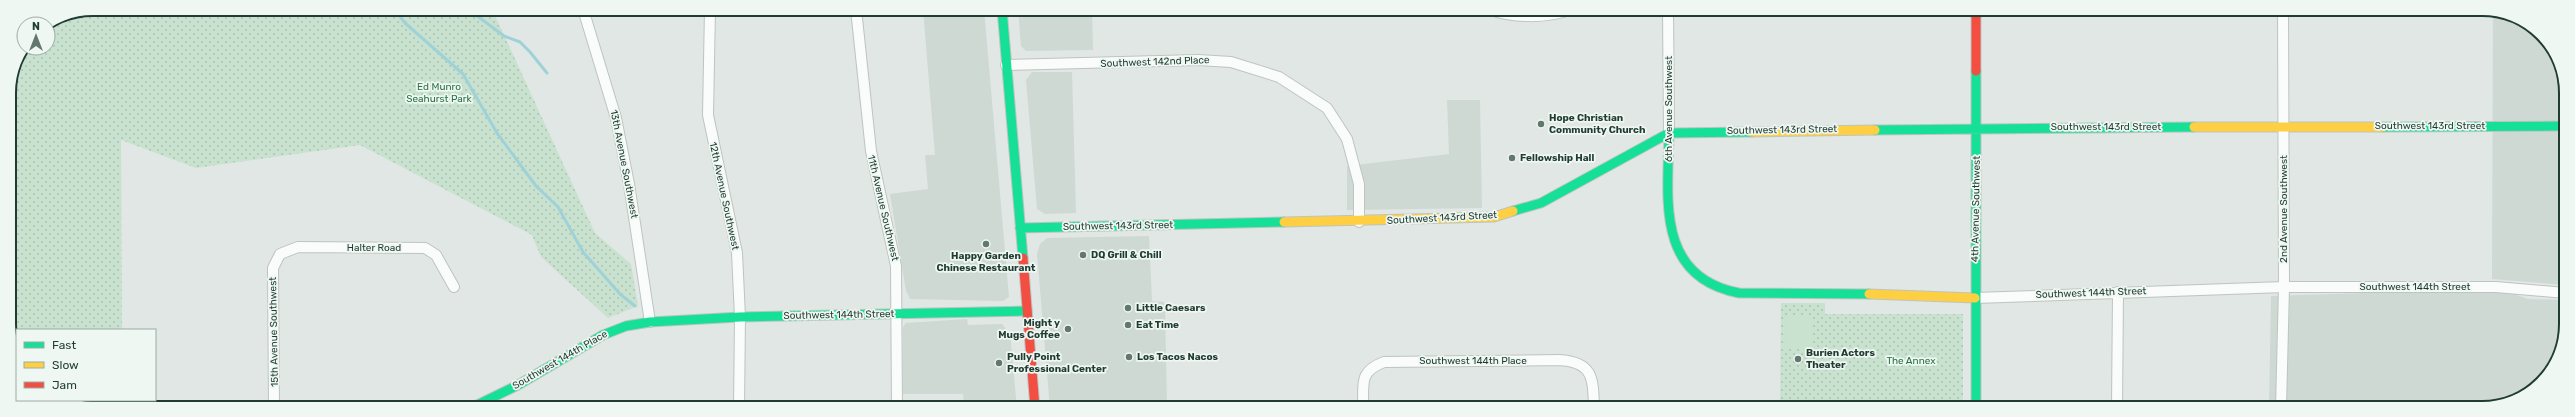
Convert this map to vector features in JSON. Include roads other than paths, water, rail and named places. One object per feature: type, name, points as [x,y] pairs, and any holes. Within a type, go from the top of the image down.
[{"type":"street","name":"13th Avenue Southwest","points":[[585,16],[616,118],[629,184],[650,322]]},
{"type":"street","name":"12th Avenue Southwest","points":[[710,16],[708,115],[737,253],[740,317],[739,401]]},
{"type":"street","name":"11th Avenue Southwest","points":[[857,16],[871,151],[896,266],[898,313],[898,401]]},
{"type":"street","points":[[1002,16],[1034,401]]},
{"type":"street","name":"6th Avenue Southwest","points":[[1668,16],[1668,208]]},
{"type":"street","name":"4th Avenue Southwest","points":[[1976,16],[1976,401]]},
{"type":"street","name":"2nd Avenue Southwest","points":[[2281,401],[2284,286],[2283,16]]},
{"type":"street","name":"Southwest 142nd Place","points":[[1006,65],[1198,60],[1231,62],[1279,77],[1312,96],[1328,108],[1347,139],[1359,184],[1359,222]]},
{"type":"street","name":"Southwest 143rd Street","points":[[1020,228],[1359,222],[1494,217],[1518,211],[1541,202],[1607,165],[1669,134],[1976,128],[2559,126]]},
{"type":"street","name":"Southwest 144th Street","points":[[1668,208],[1675,243],[1687,264],[1708,283],[1728,291],[1975,298],[2284,286],[2496,286],[2559,291]]},
{"type":"street","name":"Halter Road","points":[[276,258],[287,250],[298,247],[425,248],[436,254],[454,286]]},
{"type":"street","name":"15th Avenue Southwest","points":[[274,401],[273,268],[276,258]]},
{"type":"street","points":[[2117,401],[2118,292]]},
{"type":"street","name":"Southwest 144th Street","points":[[650,322],[740,317],[1027,311]]},
{"type":"street","name":"Southwest 144th Place","points":[[486,401],[518,385],[602,335],[626,326],[650,322]]},
{"type":"street","name":"Southwest 144th Place","points":[[1364,401],[1366,373],[1375,365],[1394,361],[1559,360],[1573,361],[1583,365],[1593,382],[1594,401]]},
{"type":"waterway","points":[[400,16],[405,23],[463,74],[497,133],[536,186],[558,207],[583,252],[620,294],[635,306]]},
{"type":"waterway","points":[[477,16],[504,36],[520,42],[547,73]]},
{"type":"place","name":"Hope Christian Community Church","points":[[1541,124]]},
{"type":"place","name":"Fellowship Hall","points":[[1512,158]]},
{"type":"place","name":"Happy Garden Chinese Restaurant","points":[[986,244]]},
{"type":"place","name":"DQ Grill & Chill","points":[[1083,255]]},
{"type":"place","name":"Little Caesars","points":[[1128,308]]},
{"type":"place","name":"Eat Time","points":[[1128,325]]},
{"type":"place","name":"Might y Mugs Coffee","points":[[1068,329]]},
{"type":"place","name":"Los Tacos Nacos","points":[[1129,357]]},
{"type":"place","name":"Burien Actors Theater","points":[[1798,359]]},
{"type":"place","name":"Pully Point Professional Center","points":[[999,363]]},
{"type":"park label","name":"Ed Munro Seahurst Park","points":[[439,92]]},
{"type":"park label","name":"The Annex","points":[[1911,361]]}]
